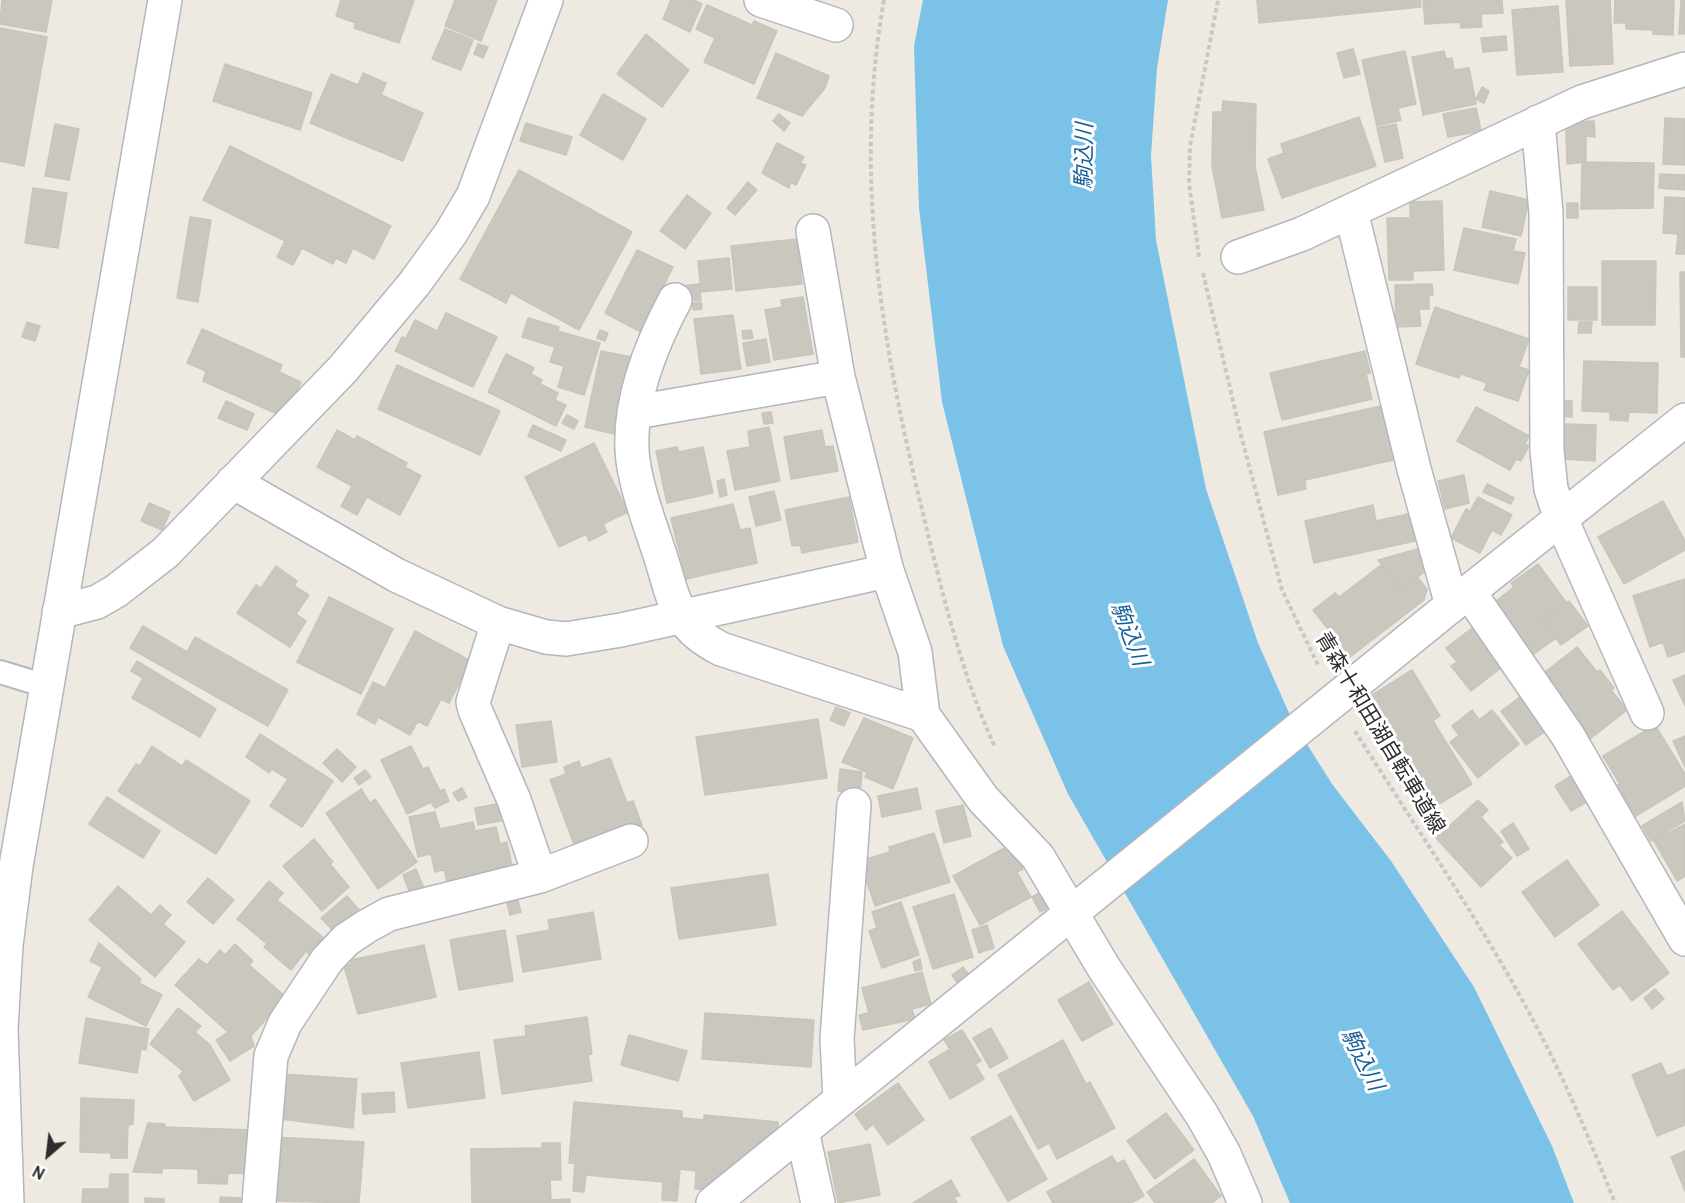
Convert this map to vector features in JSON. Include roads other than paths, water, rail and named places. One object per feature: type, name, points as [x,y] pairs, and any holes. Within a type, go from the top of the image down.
[{"type":"street","points":[[7,1203],[1,1029],[6,945],[15,866],[165,0]]},
{"type":"street","points":[[59,612],[97,602],[130,582],[165,553],[372,336],[451,232],[481,175],[546,0]]},
{"type":"street","points":[[761,0],[836,25]]},
{"type":"street","points":[[1238,257],[1302,234],[1582,102],[1685,69]]},
{"type":"street","points":[[1538,122],[1546,213],[1548,470],[1554,502],[1647,712]]},
{"type":"street","points":[[1351,211],[1414,470],[1460,598],[1568,736],[1685,939]]},
{"type":"street","points":[[813,231],[838,377],[887,571],[915,652],[923,715],[983,799],[1038,857],[1080,907],[1224,1154],[1245,1203]]},
{"type":"street","points":[[675,300],[648,354],[632,442],[633,462],[680,616],[701,639],[721,649],[923,715]]},
{"type":"street","points":[[636,412],[838,377]]},
{"type":"street","points":[[713,1203],[1332,704],[1460,598],[1685,420]]},
{"type":"street","points":[[233,482],[396,575],[498,623],[546,637],[566,639],[887,571]]},
{"type":"street","points":[[498,623],[473,702],[514,800],[540,876]]},
{"type":"street","points":[[840,1099],[838,1029],[854,805]]},
{"type":"street","points":[[259,1203],[271,1056],[285,1023],[327,960],[346,940],[389,914],[540,876],[631,841]]},
{"type":"street","points":[[802,1131],[818,1203]]},
{"type":"lane","points":[[0,672],[46,686]]},
{"type":"water","name":"駒込川","points":[[923,0],[1168,0],[1157,68],[1151,156],[1156,240],[1206,489],[1258,643],[1293,722],[1332,784],[1391,861],[1474,987],[1552,1146],[1574,1203],[1290,1203],[1253,1116],[1068,794],[1003,646],[942,402],[919,208],[914,46]]}]
